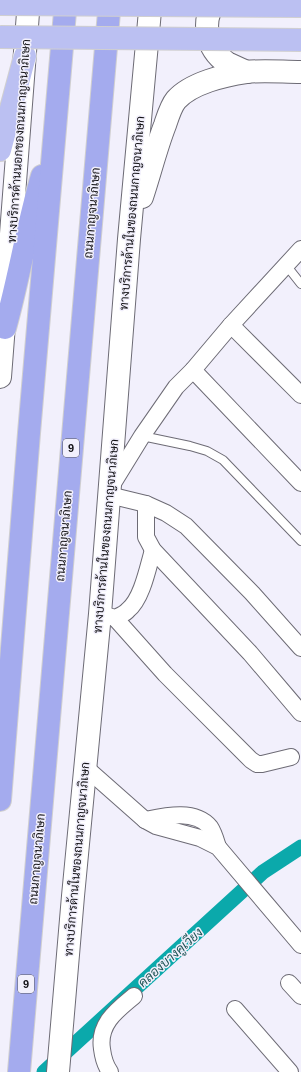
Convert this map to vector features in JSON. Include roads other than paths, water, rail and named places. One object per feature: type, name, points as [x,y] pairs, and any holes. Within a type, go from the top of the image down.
[{"type":"highway","points":[[0,800],[29,433],[66,0]]},
{"type":"highway","name":"ถนนกาญจนาภิเษก","points":[[19,1072],[110,0]]},
{"type":"highway","points":[[5,328],[20,272],[33,205],[54,140]]},
{"type":"main road","name":"ทางบริการด้านนอกของถนนกาญจนาภิเษก","points":[[0,377],[5,328],[29,0]]},
{"type":"main road","name":"ทางบริการด้านในของถนนกาญจนาภิเษก","points":[[58,1072],[85,767],[107,616],[109,492],[129,239],[151,0]]},
{"type":"main road","points":[[217,0],[208,13],[206,28],[210,44],[215,52],[227,63],[247,72]]},
{"type":"main road","points":[[0,4],[301,6]]},
{"type":"main road","points":[[0,37],[301,40]]},
{"type":"main road","points":[[0,150],[25,56]]},
{"type":"main road","points":[[129,239],[159,140],[169,114],[176,101],[183,93],[194,87],[221,78],[247,72],[301,72]]},
{"type":"street","points":[[301,249],[230,325],[193,370],[176,387],[142,436],[109,492],[146,504],[166,513],[186,526],[252,594],[301,648]]},
{"type":"street","points":[[230,325],[301,395]]},
{"type":"street","points":[[193,370],[301,483]]},
{"type":"street","points":[[146,504],[146,538],[153,550],[250,653],[301,713]]},
{"type":"street","points":[[107,616],[128,611],[133,605],[139,594],[153,550]]},
{"type":"street","points":[[107,616],[251,760],[257,764],[262,764],[291,757]]},
{"type":"street","points":[[85,767],[145,820],[180,815],[194,817],[203,821],[210,827],[218,847],[258,894],[299,938]]},
{"type":"street","points":[[289,983],[301,996]]},
{"type":"street","points":[[110,1072],[106,1066],[102,1054],[102,1031],[107,1021],[134,996]]},
{"type":"street","points":[[235,1009],[290,1072]]},
{"type":"lane","points":[[286,265],[301,284]]},
{"type":"lane","points":[[142,436],[207,451],[223,460],[301,541]]},
{"type":"waterway","name":"คลองบางคูเวียง","points":[[44,1072],[263,872],[301,847]]}]
